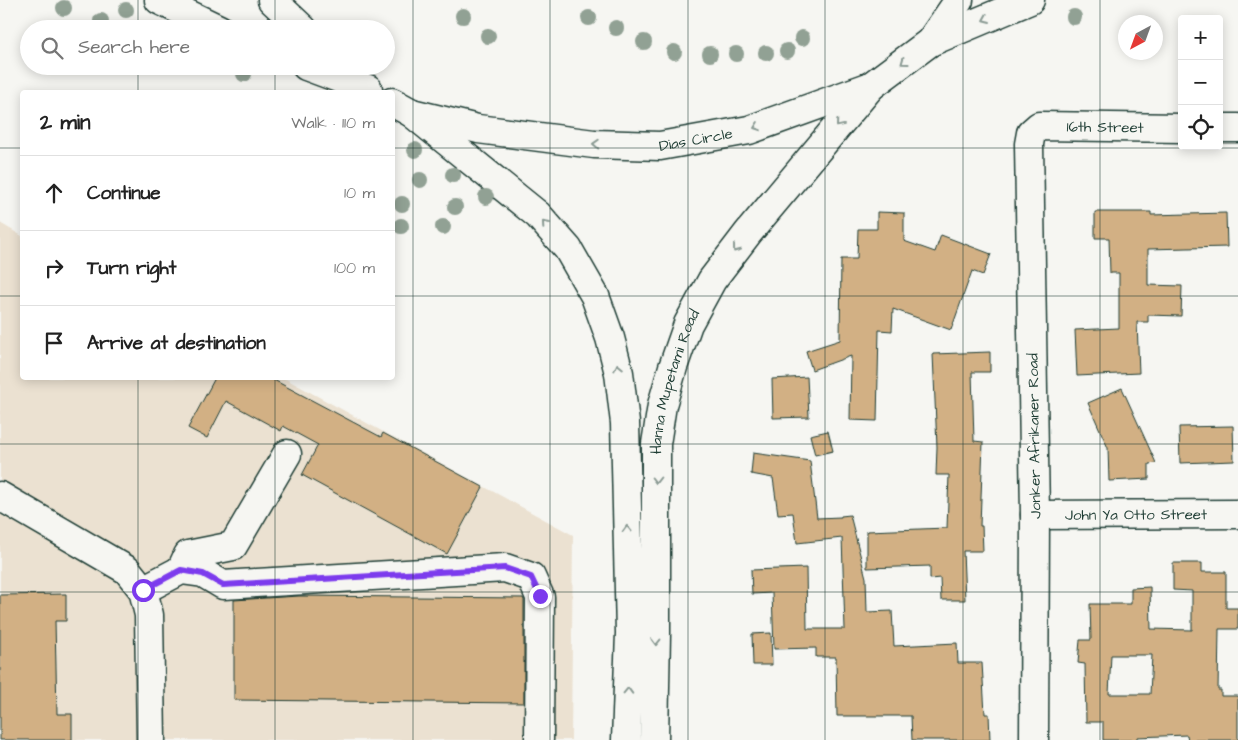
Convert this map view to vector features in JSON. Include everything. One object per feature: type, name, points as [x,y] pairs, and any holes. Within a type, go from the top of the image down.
[{"type":"main road","points":[[159,0],[200,20]]},
{"type":"main road","points":[[272,0],[293,20]]},
{"type":"main road","name":"Dias Circle","points":[[402,107],[478,129],[594,144],[660,146],[749,130],[871,86],[930,42],[959,0]]},
{"type":"main road","points":[[930,42],[1030,0]]},
{"type":"main road","points":[[329,75],[368,90]]},
{"type":"main road","points":[[353,75],[370,90]]},
{"type":"main road","name":"Hanna Mupetami Road","points":[[654,740],[656,444],[662,405],[673,367],[688,324],[712,280],[748,233],[871,86]]},
{"type":"main road","points":[[402,107],[538,215],[568,249],[595,296],[610,338],[619,373],[625,423],[630,633],[626,740]]},
{"type":"main road","name":"16th Street","points":[[1031,133],[1039,126],[1178,128]]},
{"type":"main road","points":[[1223,128],[1238,128]]},
{"type":"main road","name":"Jonker Afrikaner Road","points":[[1031,133],[1029,144],[1035,515],[1034,740]]},
{"type":"main road","points":[[143,590],[181,570],[188,555],[232,546],[287,454]]},
{"type":"main road","points":[[0,496],[127,570],[143,590],[149,615],[151,740]]},
{"type":"main road","name":"John Ya Otto Street","points":[[1035,515],[1238,514]]},
{"type":"main road","points":[[181,570],[203,574],[223,585],[505,568],[531,577],[540,596],[539,740]]},
{"type":"shaded area","points":[[0,223],[20,235],[20,380],[288,380],[573,535],[571,740],[0,740]]},
{"type":"building","points":[[877,212],[904,213],[904,241],[935,252],[941,235],[991,254],[983,275],[972,271],[951,330],[893,309],[892,331],[879,330],[877,421],[850,420],[851,356],[812,370],[806,351],[840,340],[841,259],[857,259],[858,229],[877,229]]},
{"type":"building","points":[[1095,212],[1151,212],[1151,215],[1226,213],[1227,247],[1148,249],[1148,285],[1182,286],[1181,316],[1148,315],[1148,322],[1137,322],[1139,373],[1077,376],[1075,330],[1119,328],[1119,273],[1110,273],[1109,238],[1095,238]]},
{"type":"building","points":[[990,352],[990,372],[972,372],[974,441],[983,442],[980,526],[982,526],[983,551],[963,551],[965,600],[941,600],[940,578],[930,579],[930,566],[867,568],[867,531],[947,528],[949,475],[936,475],[937,447],[933,354]]},
{"type":"building","points":[[807,377],[809,417],[773,418],[772,379]]},
{"type":"building","points":[[214,380],[274,380],[381,437],[383,433],[483,487],[447,554],[302,475],[318,445],[283,426],[281,431],[226,401],[207,438],[188,428]]},
{"type":"building","points":[[1122,388],[1156,463],[1149,464],[1149,479],[1109,481],[1108,448],[1088,403]]},
{"type":"building","points":[[1233,426],[1234,461],[1180,463],[1179,427]]},
{"type":"building","points":[[828,431],[833,451],[815,455],[810,435]]},
{"type":"building","points":[[753,453],[810,461],[817,518],[850,515],[866,578],[867,612],[892,611],[894,646],[957,643],[958,663],[982,663],[985,714],[989,714],[990,740],[912,740],[911,716],[837,716],[836,657],[816,657],[816,648],[774,649],[772,593],[752,594],[751,570],[806,568],[807,629],[845,629],[842,538],[797,543],[793,513],[778,514],[773,478],[751,474]]},
{"type":"building","points":[[1173,563],[1202,563],[1202,572],[1226,572],[1226,608],[1238,608],[1238,629],[1219,629],[1218,690],[1221,690],[1221,696],[1238,696],[1238,740],[1188,740],[1187,735],[1137,737],[1137,740],[1103,740],[1103,722],[1086,722],[1085,664],[1078,663],[1080,640],[1091,640],[1090,604],[1131,604],[1131,588],[1150,587],[1151,629],[1192,630],[1192,591],[1173,590]],"holes":[[[1111,655],[1152,655],[1150,694],[1109,694]]]},
{"type":"building","points":[[66,594],[66,621],[55,621],[57,714],[72,714],[72,740],[0,740],[0,595]]},
{"type":"building","points":[[299,596],[523,598],[524,703],[234,700],[234,600]]},
{"type":"building","points":[[771,633],[772,665],[753,665],[752,634]]},
{"type":"route","points":[[143,590],[181,570],[203,574],[223,585],[505,568],[531,577],[540,596]]}]
